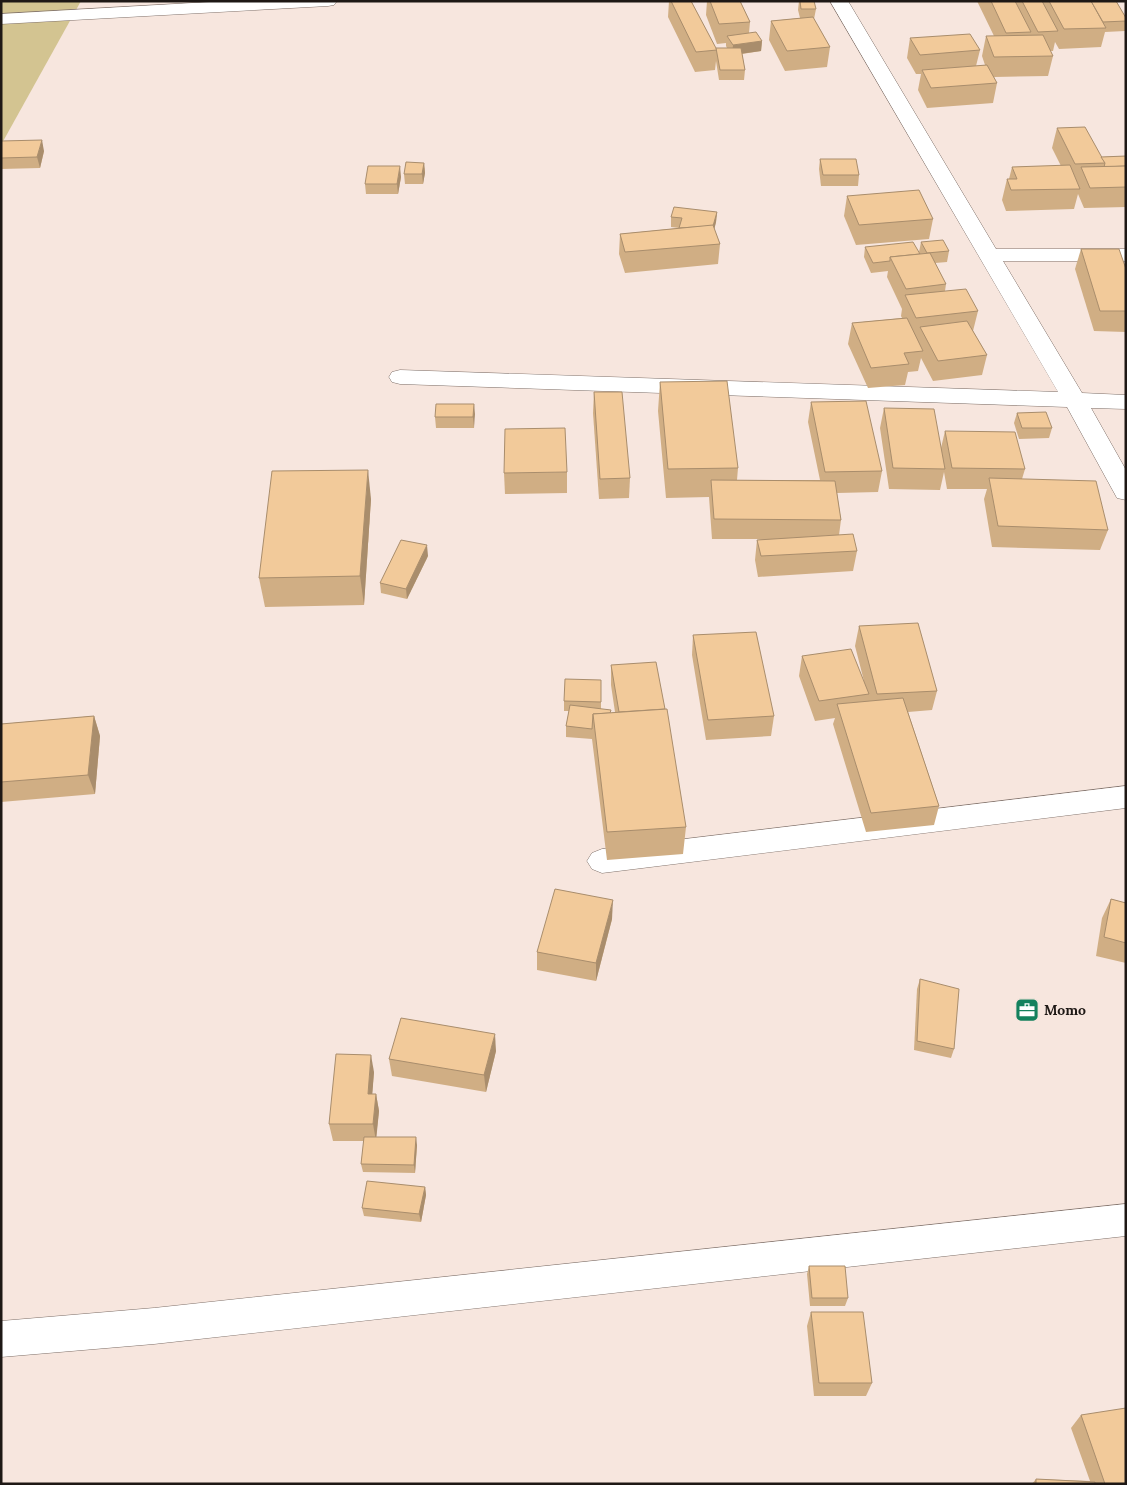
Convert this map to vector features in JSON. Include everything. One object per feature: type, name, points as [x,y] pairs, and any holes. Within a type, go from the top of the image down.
[{"type":"street","points":[[1,19],[328,1]]},
{"type":"street","points":[[839,1],[1075,401],[1126,492]]},
{"type":"street","points":[[988,255],[1126,255]]},
{"type":"street","points":[[400,377],[1126,402]]},
{"type":"street","points":[[602,861],[1126,797]]},
{"type":"street","points":[[1,1339],[154,1326],[1126,1220]]},
{"type":"shaded area","points":[[1,1],[81,1],[1,145]]},
{"type":"building","points":[[671,1],[691,1],[717,50],[696,52]]},
{"type":"building","points":[[710,1],[740,1],[750,22],[719,24]]},
{"type":"building","points":[[800,1],[814,1],[816,9],[801,9]]},
{"type":"building","points":[[991,1],[1015,1],[1031,32],[1006,33]]},
{"type":"building","points":[[1022,1],[1042,1],[1058,31],[1038,32]]},
{"type":"building","points":[[1049,1],[1091,1],[1106,28],[1064,29]]},
{"type":"building","points":[[1091,1],[1116,1],[1126,21],[1103,22]]},
{"type":"building","points":[[813,17],[830,47],[787,51],[771,21]]},
{"type":"building","points":[[756,32],[762,41],[733,45],[727,36]]},
{"type":"building","points":[[970,34],[980,50],[920,55],[910,38]]},
{"type":"building","points":[[1043,35],[1053,56],[994,57],[986,36]]},
{"type":"building","points":[[716,48],[741,48],[745,70],[720,70]]},
{"type":"building","points":[[987,65],[997,83],[931,88],[922,70]]},
{"type":"building","points":[[1085,127],[1105,163],[1075,164],[1057,128]]},
{"type":"building","points":[[42,140],[37,157],[1,158],[1,141]]},
{"type":"building","points":[[1126,156],[1126,166],[1104,167],[1105,163],[1101,157]]},
{"type":"building","points":[[820,159],[856,159],[859,175],[823,175]]},
{"type":"building","points":[[406,162],[424,163],[422,174],[404,174]]},
{"type":"building","points":[[1070,165],[1080,189],[1011,190],[1007,179],[1017,179],[1012,167]]},
{"type":"building","points":[[368,166],[400,166],[397,184],[365,184]]},
{"type":"building","points":[[1126,166],[1126,187],[1090,188],[1081,167]]},
{"type":"building","points":[[919,190],[933,219],[859,225],[847,196]]},
{"type":"building","points":[[674,207],[717,212],[713,226],[679,228],[682,218],[671,217]]},
{"type":"building","points":[[713,225],[720,244],[625,252],[620,234]]},
{"type":"building","points":[[943,240],[949,251],[927,253],[921,242]]},
{"type":"building","points":[[913,242],[920,254],[890,257],[890,261],[873,263],[865,247]]},
{"type":"building","points":[[1081,249],[1119,249],[1126,269],[1126,311],[1100,311]]},
{"type":"building","points":[[930,253],[946,284],[906,289],[890,257]]},
{"type":"building","points":[[966,289],[978,311],[916,318],[905,295]]},
{"type":"building","points":[[907,318],[923,351],[904,353],[909,364],[871,368],[852,323]]},
{"type":"building","points":[[967,321],[987,355],[938,361],[920,327]]},
{"type":"building","points":[[727,381],[738,468],[668,469],[660,382]]},
{"type":"building","points":[[594,392],[622,392],[630,478],[600,479]]},
{"type":"building","points":[[866,401],[882,471],[825,472],[811,402]]},
{"type":"building","points":[[436,404],[474,404],[473,417],[435,417]]},
{"type":"building","points":[[884,408],[934,409],[945,469],[893,468]]},
{"type":"building","points":[[1046,412],[1052,428],[1022,428],[1017,413]]},
{"type":"building","points":[[565,428],[567,472],[504,473],[505,429]]},
{"type":"building","points":[[945,431],[1015,432],[1025,469],[952,468]]},
{"type":"building","points":[[368,470],[360,576],[259,578],[272,471]]},
{"type":"building","points":[[989,478],[1096,481],[1108,530],[998,526]]},
{"type":"building","points":[[711,480],[835,481],[841,520],[714,519]]},
{"type":"building","points":[[853,534],[857,551],[761,556],[757,540]]},
{"type":"building","points":[[401,540],[427,545],[406,589],[380,583]]},
{"type":"building","points":[[918,623],[937,691],[877,694],[859,626]]},
{"type":"building","points":[[756,632],[774,716],[708,720],[693,635]]},
{"type":"building","points":[[851,649],[869,694],[819,701],[802,656]]},
{"type":"building","points":[[656,662],[665,709],[619,712],[611,665]]},
{"type":"building","points":[[565,679],[601,680],[601,702],[564,701]]},
{"type":"building","points":[[903,698],[939,806],[871,813],[837,704]]},
{"type":"building","points":[[570,705],[611,710],[610,713],[593,714],[592,729],[566,726]]},
{"type":"building","points":[[667,709],[686,827],[607,832],[593,714]]},
{"type":"building","points":[[94,716],[88,775],[1,782],[1,724]]},
{"type":"building","points":[[555,889],[613,900],[596,963],[537,952]]},
{"type":"building","points":[[1111,899],[1126,903],[1126,943],[1104,937]]},
{"type":"building","points":[[920,979],[959,989],[954,1049],[917,1041]]},
{"type":"building","points":[[401,1018],[495,1034],[484,1075],[389,1059]]},
{"type":"building","points":[[336,1054],[371,1055],[368,1094],[376,1094],[373,1124],[329,1124]]},
{"type":"building","points":[[364,1137],[416,1137],[414,1165],[361,1164]]},
{"type":"building","points":[[367,1181],[425,1187],[419,1214],[362,1208]]},
{"type":"building","points":[[809,1266],[845,1266],[848,1298],[812,1298]]},
{"type":"building","points":[[811,1312],[863,1312],[872,1383],[819,1383]]},
{"type":"building","points":[[1126,1408],[1126,1484],[1105,1484],[1081,1415]]},
{"type":"building","points":[[1036,1479],[1095,1482],[1095,1484],[1036,1484]]},
{"type":"place","name":"Momo","points":[[1027,1010]]}]
